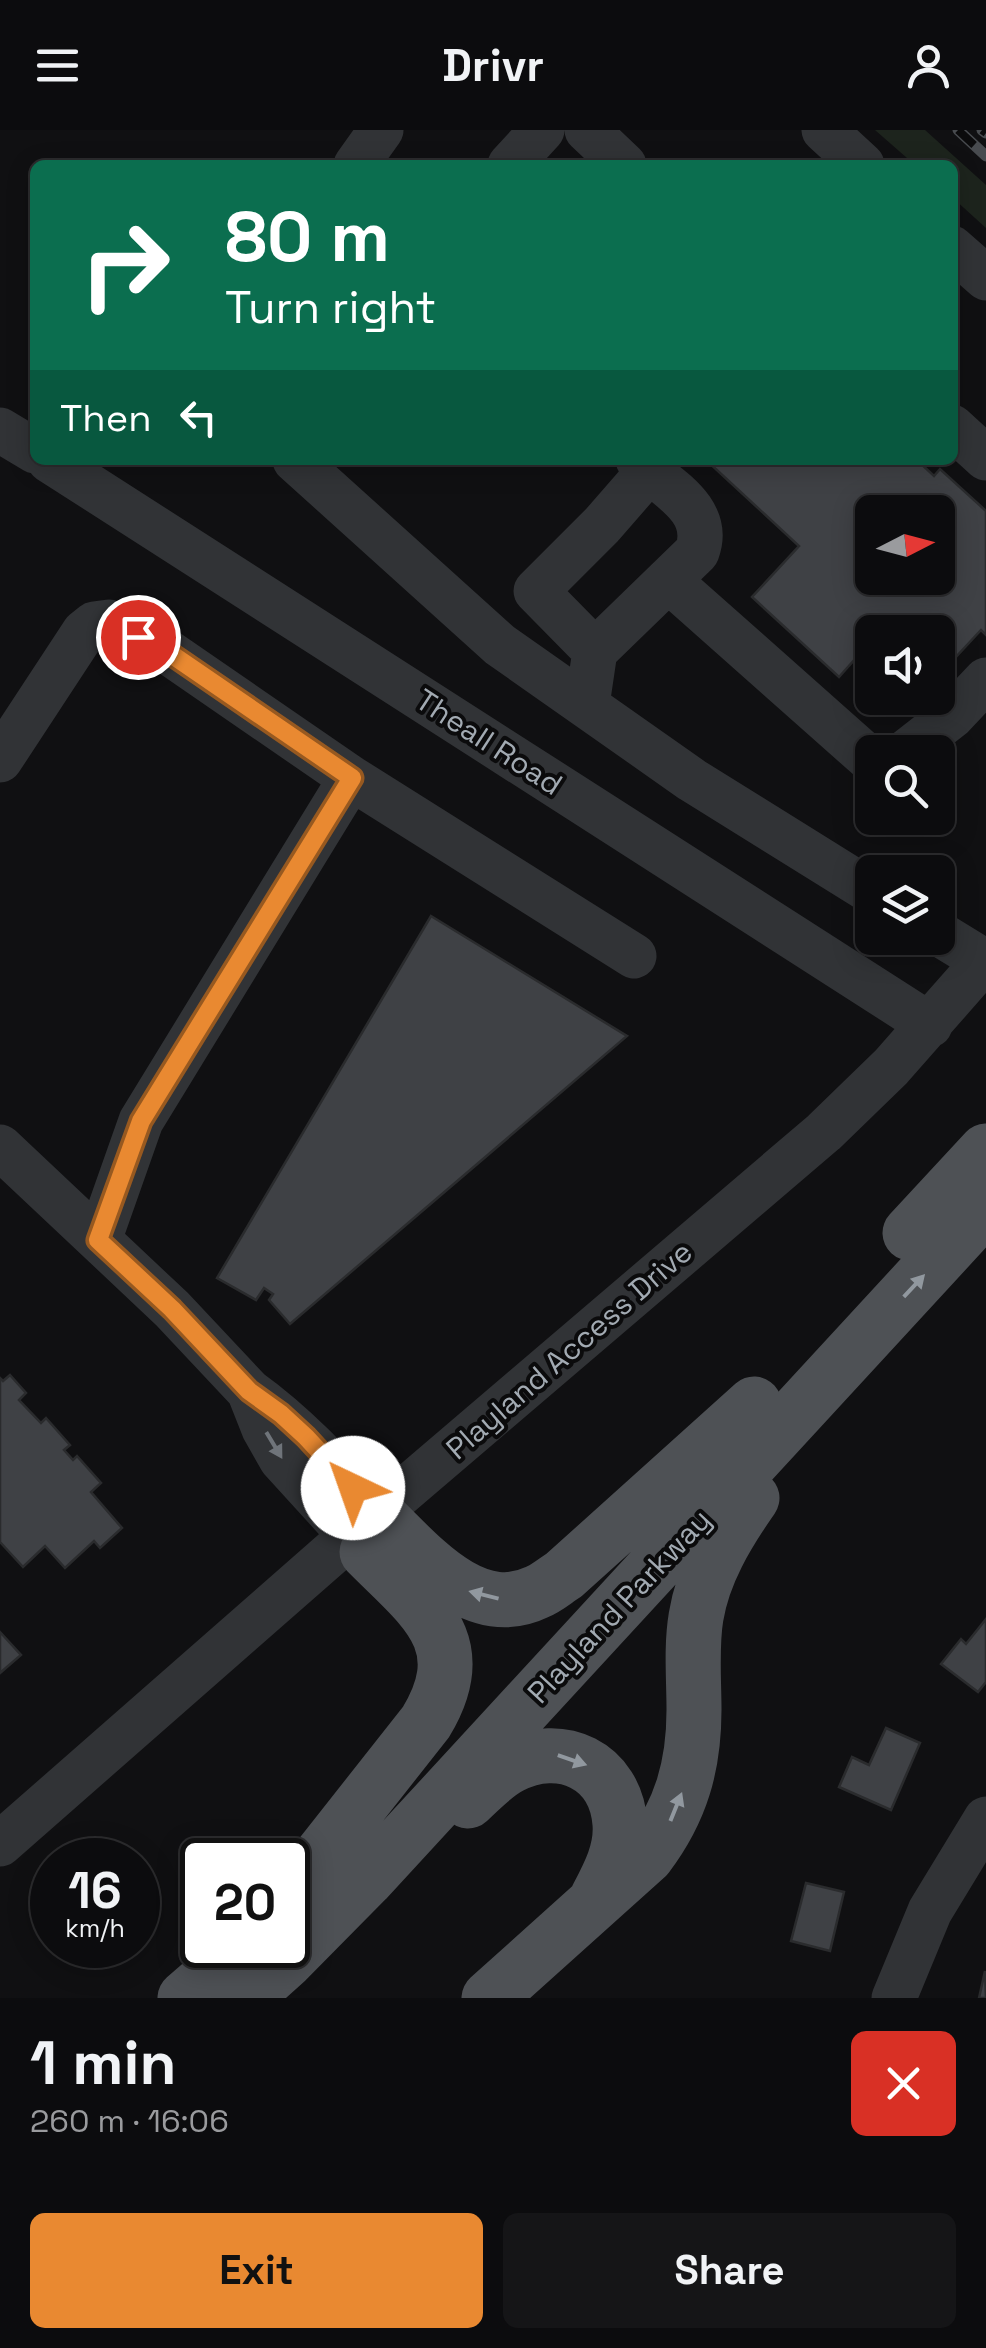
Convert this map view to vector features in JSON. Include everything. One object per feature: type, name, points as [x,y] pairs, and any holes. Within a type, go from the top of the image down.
[{"type":"main road","name":"Playland Parkway","points":[[310,1894],[336,1856],[986,1151]]},
{"type":"main road","name":"Playland Parkway","points":[[310,1902],[392,1852],[986,1207]]},
{"type":"main road","points":[[489,1998],[648,1856],[665,1832],[677,1807],[692,1747],[696,1616],[715,1558],[857,1348]]},
{"type":"main road","points":[[364,1525],[462,1589],[486,1598],[512,1600],[537,1592],[564,1574],[754,1404]]},
{"type":"main road","points":[[310,1893],[426,1722],[440,1699],[446,1676],[446,1653],[438,1631],[364,1525]]},
{"type":"main road","points":[[310,1901],[510,1766],[561,1754],[582,1761],[600,1776],[613,1796],[620,1822],[610,1875],[592,1907]]},
{"type":"main road","points":[[185,1998],[220,1968]]},
{"type":"main road","name":"Playland Parkway","points":[[245,1998],[263,1968]]},
{"type":"street","points":[[360,160],[381,130]]},
{"type":"street","points":[[515,160],[542,130]]},
{"type":"street","points":[[587,130],[619,160]]},
{"type":"street","points":[[824,130],[857,160]]},
{"type":"street","points":[[958,253],[986,278]]},
{"type":"street","points":[[0,430],[30,448]]},
{"type":"street","points":[[958,433],[986,458]]},
{"type":"street","name":"Theall Road","points":[[57,465],[930,1024]]},
{"type":"street","points":[[304,465],[500,645],[692,780],[855,881]]},
{"type":"street","points":[[587,706],[596,651],[697,552],[702,539],[700,524],[682,498],[644,465],[602,525],[536,591],[596,651]]},
{"type":"street","points":[[668,580],[855,746]]},
{"type":"street","points":[[0,760],[84,632],[94,624],[109,622],[168,652],[352,778],[634,956]]},
{"type":"street","points":[[955,699],[986,680]]},
{"type":"street","points":[[920,735],[936,715]]},
{"type":"street","points":[[98,1240],[141,1121],[352,778]]},
{"type":"street","points":[[955,943],[985,960]]},
{"type":"street","name":"Playland Access Drive","points":[[0,1844],[364,1525],[824,1132],[892,1068],[985,960]]},
{"type":"street","points":[[0,1146],[172,1309],[249,1391],[306,1437],[364,1525]]},
{"type":"street","points":[[894,1998],[930,1911],[986,1819]]},
{"type":"shaded area","points":[[875,130],[925,130],[986,185],[986,228],[958,203],[958,160],[909,160]]},
{"type":"building","points":[[711,465],[922,465],[934,476],[940,469],[986,511],[986,635],[981,630],[955,658],[955,615],[855,615],[855,659],[839,677],[752,597],[799,546]]},
{"type":"building","points":[[431,916],[627,1036],[290,1324],[269,1300],[273,1294],[264,1288],[256,1300],[217,1278]]},
{"type":"building","points":[[10,1375],[26,1393],[19,1400],[41,1423],[46,1418],[70,1445],[64,1450],[73,1460],[77,1456],[101,1483],[91,1492],[122,1528],[100,1548],[94,1541],[65,1568],[45,1546],[23,1567],[0,1542],[0,1378],[3,1381]]},
{"type":"building","points":[[986,1619],[986,1682],[978,1692],[941,1664],[961,1639],[966,1644]]},
{"type":"building","points":[[0,1632],[21,1655],[0,1673]]},
{"type":"building","points":[[886,1728],[920,1743],[891,1810],[839,1787],[852,1757],[869,1765]]},
{"type":"building","points":[[806,1883],[844,1892],[830,1951],[791,1941]]},
{"type":"building","points":[[985,1971],[986,1998],[979,1998]]},
{"type":"railway","points":[[958,130],[986,156]]},
{"type":"railway","points":[[982,130],[986,133]]},
{"type":"route","points":[[138,637],[168,652],[352,778],[141,1121],[98,1240],[172,1309],[249,1391],[306,1437],[353,1488]]}]
